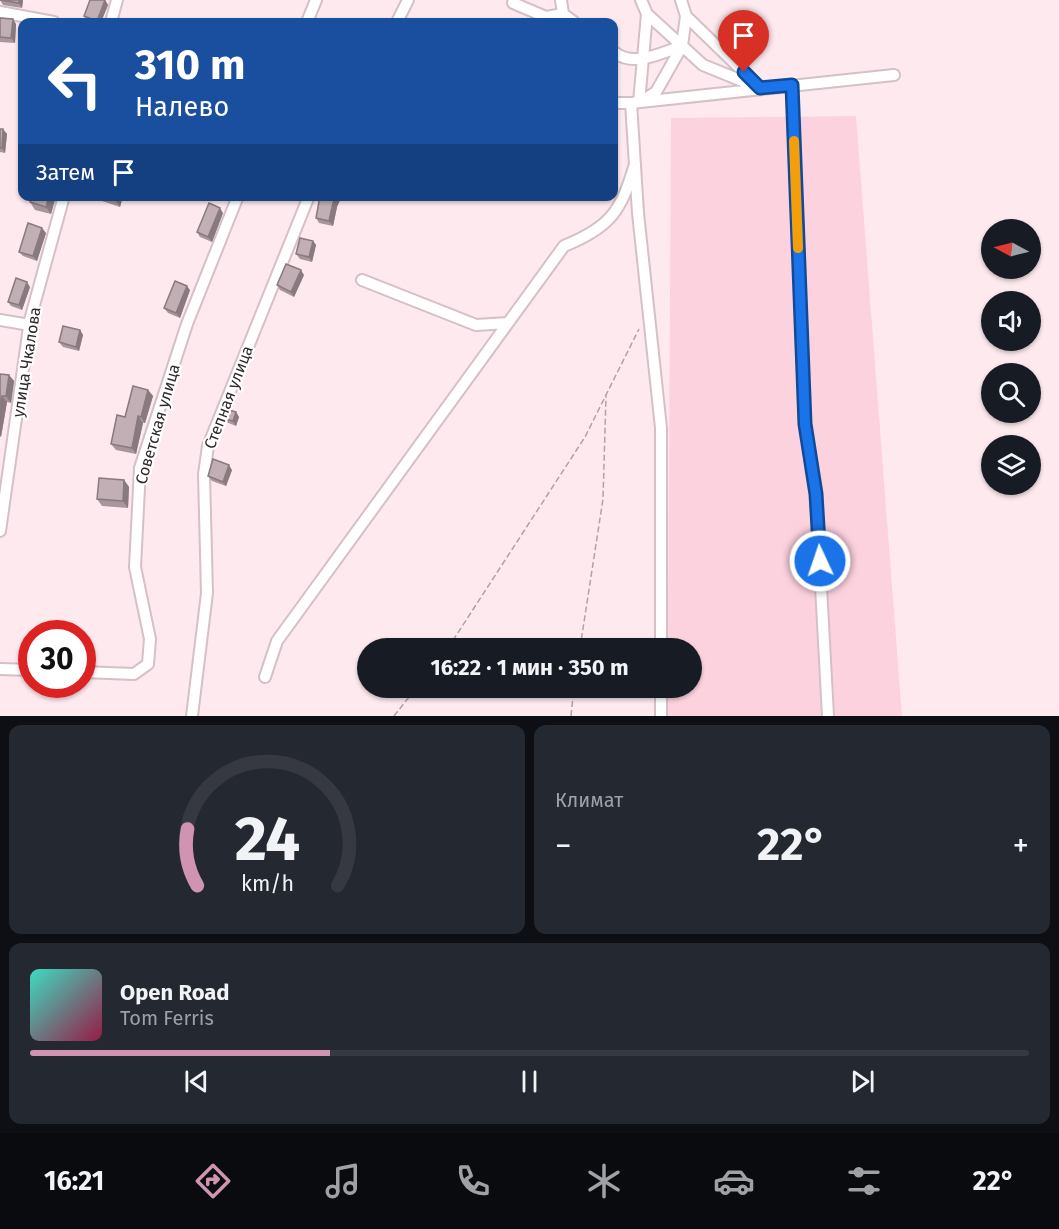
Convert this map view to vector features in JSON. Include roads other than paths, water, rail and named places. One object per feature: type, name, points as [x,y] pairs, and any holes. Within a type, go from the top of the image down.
[{"type":"street","points":[[112,18],[117,0]]},
{"type":"street","points":[[309,18],[316,0]]},
{"type":"street","points":[[399,18],[408,0]]},
{"type":"street","points":[[561,0],[563,14],[568,18]]},
{"type":"street","points":[[641,0],[647,14],[703,65],[760,88]]},
{"type":"street","points":[[635,103],[656,92],[681,46],[686,16],[681,0]]},
{"type":"street","points":[[513,3],[540,18]]},
{"type":"street","points":[[0,12],[32,18]]},
{"type":"street","points":[[550,18],[563,14]]},
{"type":"street","points":[[647,14],[635,103],[635,164],[661,428],[661,638]]},
{"type":"street","points":[[686,16],[760,88]]},
{"type":"street","points":[[618,55],[621,58],[642,58],[681,46]]},
{"type":"street","points":[[618,103],[894,75]]},
{"type":"street","points":[[792,85],[805,424],[816,494],[828,716]]},
{"type":"street","points":[[265,677],[277,641],[564,246],[587,237],[609,221],[627,192],[635,164]]},
{"type":"street","name":"улица Чкалова","points":[[0,531],[30,325],[63,201]]},
{"type":"street","name":"Советская улица","points":[[96,673],[134,674],[148,664],[150,639],[135,567],[140,468],[187,324],[236,201]]},
{"type":"street","name":"Степная улица","points":[[192,716],[207,593],[204,474],[208,446],[307,201]]},
{"type":"street","points":[[362,280],[476,325],[508,323]]},
{"type":"street","points":[[0,320],[30,325]]},
{"type":"street","points":[[0,669],[18,670]]},
{"type":"street","points":[[661,698],[661,716]]}]
